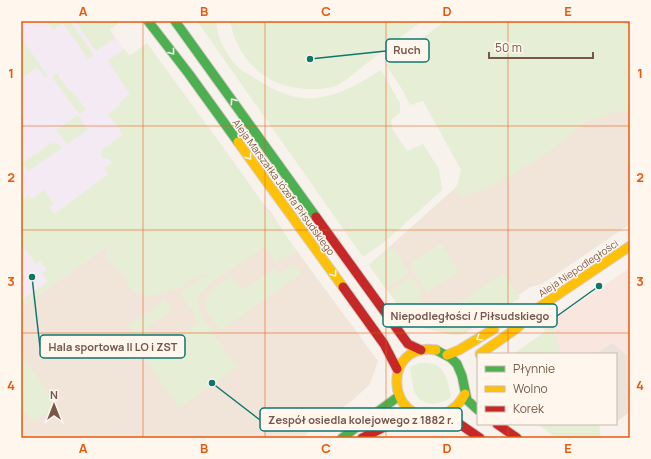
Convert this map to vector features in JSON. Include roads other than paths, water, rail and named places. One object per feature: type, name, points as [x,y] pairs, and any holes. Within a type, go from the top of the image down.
[{"type":"street","name":"Aleja Marszałka Józefa Piłsudskiego","points":[[148,21],[189,74],[384,344],[397,369]]},
{"type":"street","name":"Aleja Marszałka Józefa Piłsudskiego","points":[[175,21],[408,344],[421,350]]},
{"type":"street","name":"Aleja Niepodległości","points":[[481,353],[515,324],[630,246]]},
{"type":"street","points":[[498,353],[509,344],[515,324]]},
{"type":"street","points":[[447,354],[473,342],[500,326]]},
{"type":"street","points":[[465,394],[458,404],[445,414],[435,418],[425,417],[413,413],[405,406],[399,396],[396,379],[397,369],[406,358],[413,353],[431,349],[447,354],[455,362],[470,364],[464,378],[465,394],[467,400],[477,409]]},
{"type":"street","points":[[342,438],[399,396]]},
{"type":"street","points":[[362,438],[413,413]]},
{"type":"street","points":[[445,414],[480,438]]},
{"type":"street","points":[[500,425],[517,438]]},
{"type":"place","name":"Ruch","points":[[310,59]]},
{"type":"place","name":"Hala sportowa II LO i ZST","points":[[32,277]]},
{"type":"place","name":"Niepodległości / Piłsudskiego","points":[[599,286]]},
{"type":"place","name":"Zespół osiedla kolejowego z 1882 r.","points":[[212,383]]}]
